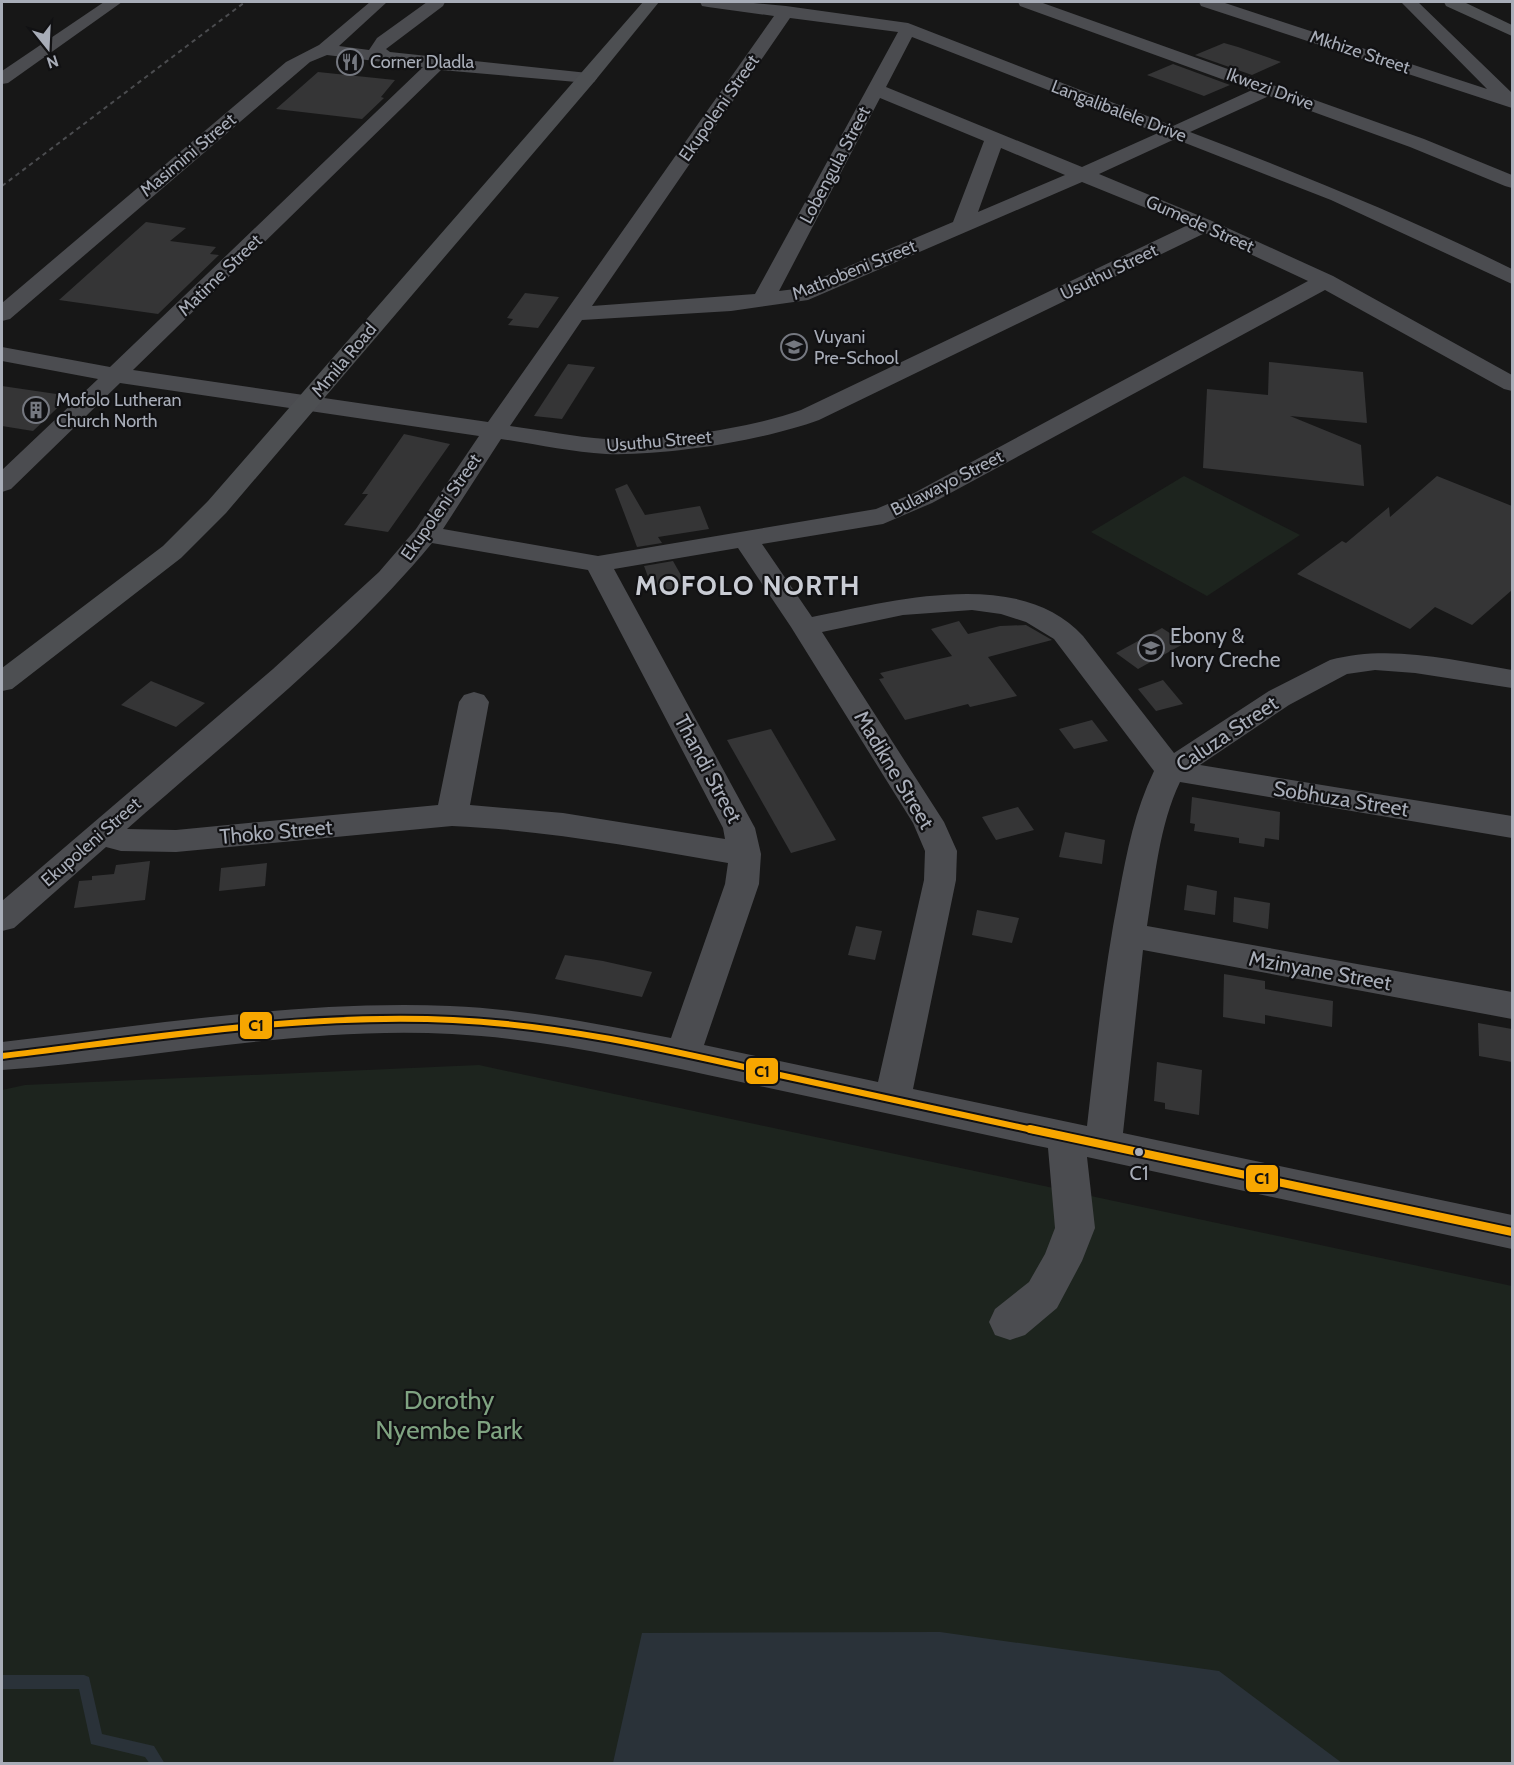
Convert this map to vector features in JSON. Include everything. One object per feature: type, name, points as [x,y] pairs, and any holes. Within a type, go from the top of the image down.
[{"type":"main road","name":"Mmila Road","points":[[581,78],[635,2]]},
{"type":"main road","name":"Mmila Road","points":[[2,682],[47,641],[172,537],[299,403],[581,78],[651,2]]},
{"type":"main road","points":[[1452,2],[1512,31]]},
{"type":"main road","points":[[1482,2],[1512,16]]},
{"type":"main road","name":"Mmila Road","points":[[2,667],[47,641]]},
{"type":"street","points":[[2,79],[114,2]]},
{"type":"street","name":"Masimini Street","points":[[2,314],[292,66],[325,49],[379,2]]},
{"type":"street","points":[[385,58],[377,49],[382,42],[436,2]]},
{"type":"street","name":"Langalibalele Drive","points":[[708,2],[887,24],[908,29],[1348,200],[1421,232],[1512,277]]},
{"type":"street","name":"Mkhize Street","points":[[1207,2],[1512,102]]},
{"type":"street","points":[[1409,2],[1512,102]]},
{"type":"street","name":"Ikwezi Drive","points":[[1041,3],[1417,142],[1512,182]]},
{"type":"street","name":"Ekupoleni Street","points":[[2,919],[357,609],[389,578],[426,534],[494,431],[786,11]]},
{"type":"street","name":"Lobengula Street","points":[[763,300],[908,29]]},
{"type":"street","points":[[325,49],[437,64],[581,78]]},
{"type":"street","name":"Matime Street","points":[[2,484],[437,64]]},
{"type":"street","name":"Mathobeni Street","points":[[575,314],[785,298],[811,291],[1083,174],[1269,89]]},
{"type":"street","name":"Gumede Street","points":[[876,90],[1205,225],[1324,281],[1512,384]]},
{"type":"street","points":[[962,226],[995,138]]},
{"type":"street","name":"Usuthu Street","points":[[2,354],[116,375],[299,403],[591,445],[634,446],[768,429],[790,423],[1205,225]]},
{"type":"street","name":"Bulawayo Street","points":[[426,534],[598,564],[867,519],[902,509],[1324,281]]},
{"type":"street","name":"Madikne Street","points":[[745,539],[805,627],[928,822],[941,850],[940,880],[892,1100]]},
{"type":"street","name":"Thandi Street","points":[[598,564],[740,828],[745,854],[742,884],[683,1055]]},
{"type":"street","points":[[805,627],[935,603],[968,601],[1019,609],[1043,618],[1066,635],[1170,770]]},
{"type":"street","name":"Caluza Street","points":[[1010,1322],[1043,1295],[1062,1262],[1075,1228],[1084,1142],[1148,831],[1157,797],[1170,770],[1279,698],[1340,666],[1375,661],[1405,663],[1512,679]]},
{"type":"street","points":[[452,815],[474,702]]},
{"type":"street","name":"Sobhuza Street","points":[[1170,770],[1512,827]]},
{"type":"street","name":"Thoko Street","points":[[100,834],[121,840],[176,841],[452,815],[541,820],[745,854]]},
{"type":"street","name":"Mzinyane Street","points":[[1128,935],[1512,1006]]},
{"type":"street","points":[[2,1056],[339,1021],[418,1019],[480,1022],[559,1031],[683,1055],[1512,1232]]},
{"type":"green space","points":[[1184,476],[1300,535],[1207,596],[1091,532]]},
{"type":"green space","name":"Dorothy Nyembe Park","points":[[479,1065],[1512,1286],[1512,1763],[2,1764],[2,1090],[25,1085]]},
{"type":"shaded area","points":[[940,1632],[1219,1671],[1342,1763],[613,1763],[642,1633]]},
{"type":"building","points":[[1224,43],[1281,62],[1252,75],[1195,55]]},
{"type":"building","points":[[1173,64],[1230,85],[1204,96],[1147,75]]},
{"type":"building","points":[[318,72],[395,80],[381,97],[384,98],[362,119],[276,109]]},
{"type":"building","points":[[146,222],[186,228],[170,241],[216,247],[210,254],[219,255],[158,314],[59,300]]},
{"type":"building","points":[[525,293],[559,297],[538,328],[508,325],[513,319],[507,318]]},
{"type":"building","points":[[1269,362],[1363,372],[1367,423],[1290,416],[1361,445],[1364,486],[1203,468],[1207,389],[1268,395]]},
{"type":"building","points":[[568,364],[595,367],[562,419],[534,416]]},
{"type":"building","name":"Mofolo Lutheran Church North","points":[[2,386],[70,396],[33,431],[2,426]]},
{"type":"building","points":[[404,434],[450,444],[388,532],[344,525],[368,494],[362,494]]},
{"type":"building","points":[[1437,476],[1512,506],[1512,590],[1472,625],[1435,607],[1410,629],[1297,574],[1342,541],[1346,543],[1389,507],[1390,517]]},
{"type":"building","points":[[627,484],[645,515],[700,506],[709,529],[658,537],[662,543],[637,547],[615,489]]},
{"type":"building","points":[[673,561],[687,586],[654,593],[644,566]]},
{"type":"building","points":[[959,621],[968,634],[1000,626],[1026,625],[1052,640],[988,657],[1017,696],[970,707],[968,704],[905,720],[879,679],[884,678],[880,673],[952,656],[931,629]]},
{"type":"building","name":"Ebony & Ivory Creche","points":[[1162,628],[1185,643],[1138,669],[1116,653]]},
{"type":"building","points":[[1163,680],[1183,704],[1156,711],[1138,689]]},
{"type":"building","points":[[151,681],[205,703],[176,727],[121,705]]},
{"type":"building","points":[[1092,720],[1108,741],[1074,749],[1059,729]]},
{"type":"building","points":[[771,729],[836,840],[791,853],[727,740]]},
{"type":"building","points":[[1192,797],[1280,812],[1279,840],[1265,838],[1264,847],[1239,843],[1239,838],[1194,831],[1195,824],[1190,823]]},
{"type":"building","points":[[1018,807],[1034,830],[996,840],[982,817]]},
{"type":"building","points":[[1065,832],[1105,840],[1102,864],[1059,857]]},
{"type":"building","points":[[150,861],[145,900],[74,908],[79,881],[92,880],[92,876],[114,874],[116,865]]},
{"type":"building","points":[[267,863],[265,886],[219,891],[221,868]]},
{"type":"building","points":[[1187,885],[1217,891],[1215,915],[1184,910]]},
{"type":"building","points":[[1234,897],[1270,903],[1268,929],[1233,922]]},
{"type":"building","points":[[977,910],[1019,918],[1012,943],[972,935]]},
{"type":"building","points":[[856,926],[882,931],[875,960],[848,955]]},
{"type":"building","points":[[565,955],[652,972],[642,997],[555,979]]},
{"type":"building","points":[[1224,974],[1265,981],[1265,989],[1333,1001],[1332,1027],[1265,1015],[1265,1024],[1223,1017]]},
{"type":"building","points":[[1478,1023],[1512,1029],[1512,1062],[1479,1056]]},
{"type":"building","points":[[1157,1062],[1202,1070],[1199,1115],[1165,1109],[1165,1103],[1154,1101]]},
{"type":"waterway","points":[[2,1682],[84,1682],[96,1739],[149,1751],[158,1764]]},
{"type":"railway","points":[[2,186],[245,2]]},
{"type":"transit line","name":"C1","points":[[2,1056],[228,1028],[341,1019],[398,1018],[507,1024],[664,1050],[1512,1232]]},
{"type":"place","name":"Corner Dladla","points":[[350,62]]},
{"type":"place","name":"Vuyani Pre-School","points":[[794,347]]},
{"type":"place","name":"Mofolo Lutheran Church North","points":[[36,410]]},
{"type":"place","name":"Ebony & Ivory Creche","points":[[1151,648]]},
{"type":"place","name":"C1","points":[[1139,1152]]},
{"type":"district","name":"MOFOLO NORTH","points":[[748,586]]}]
